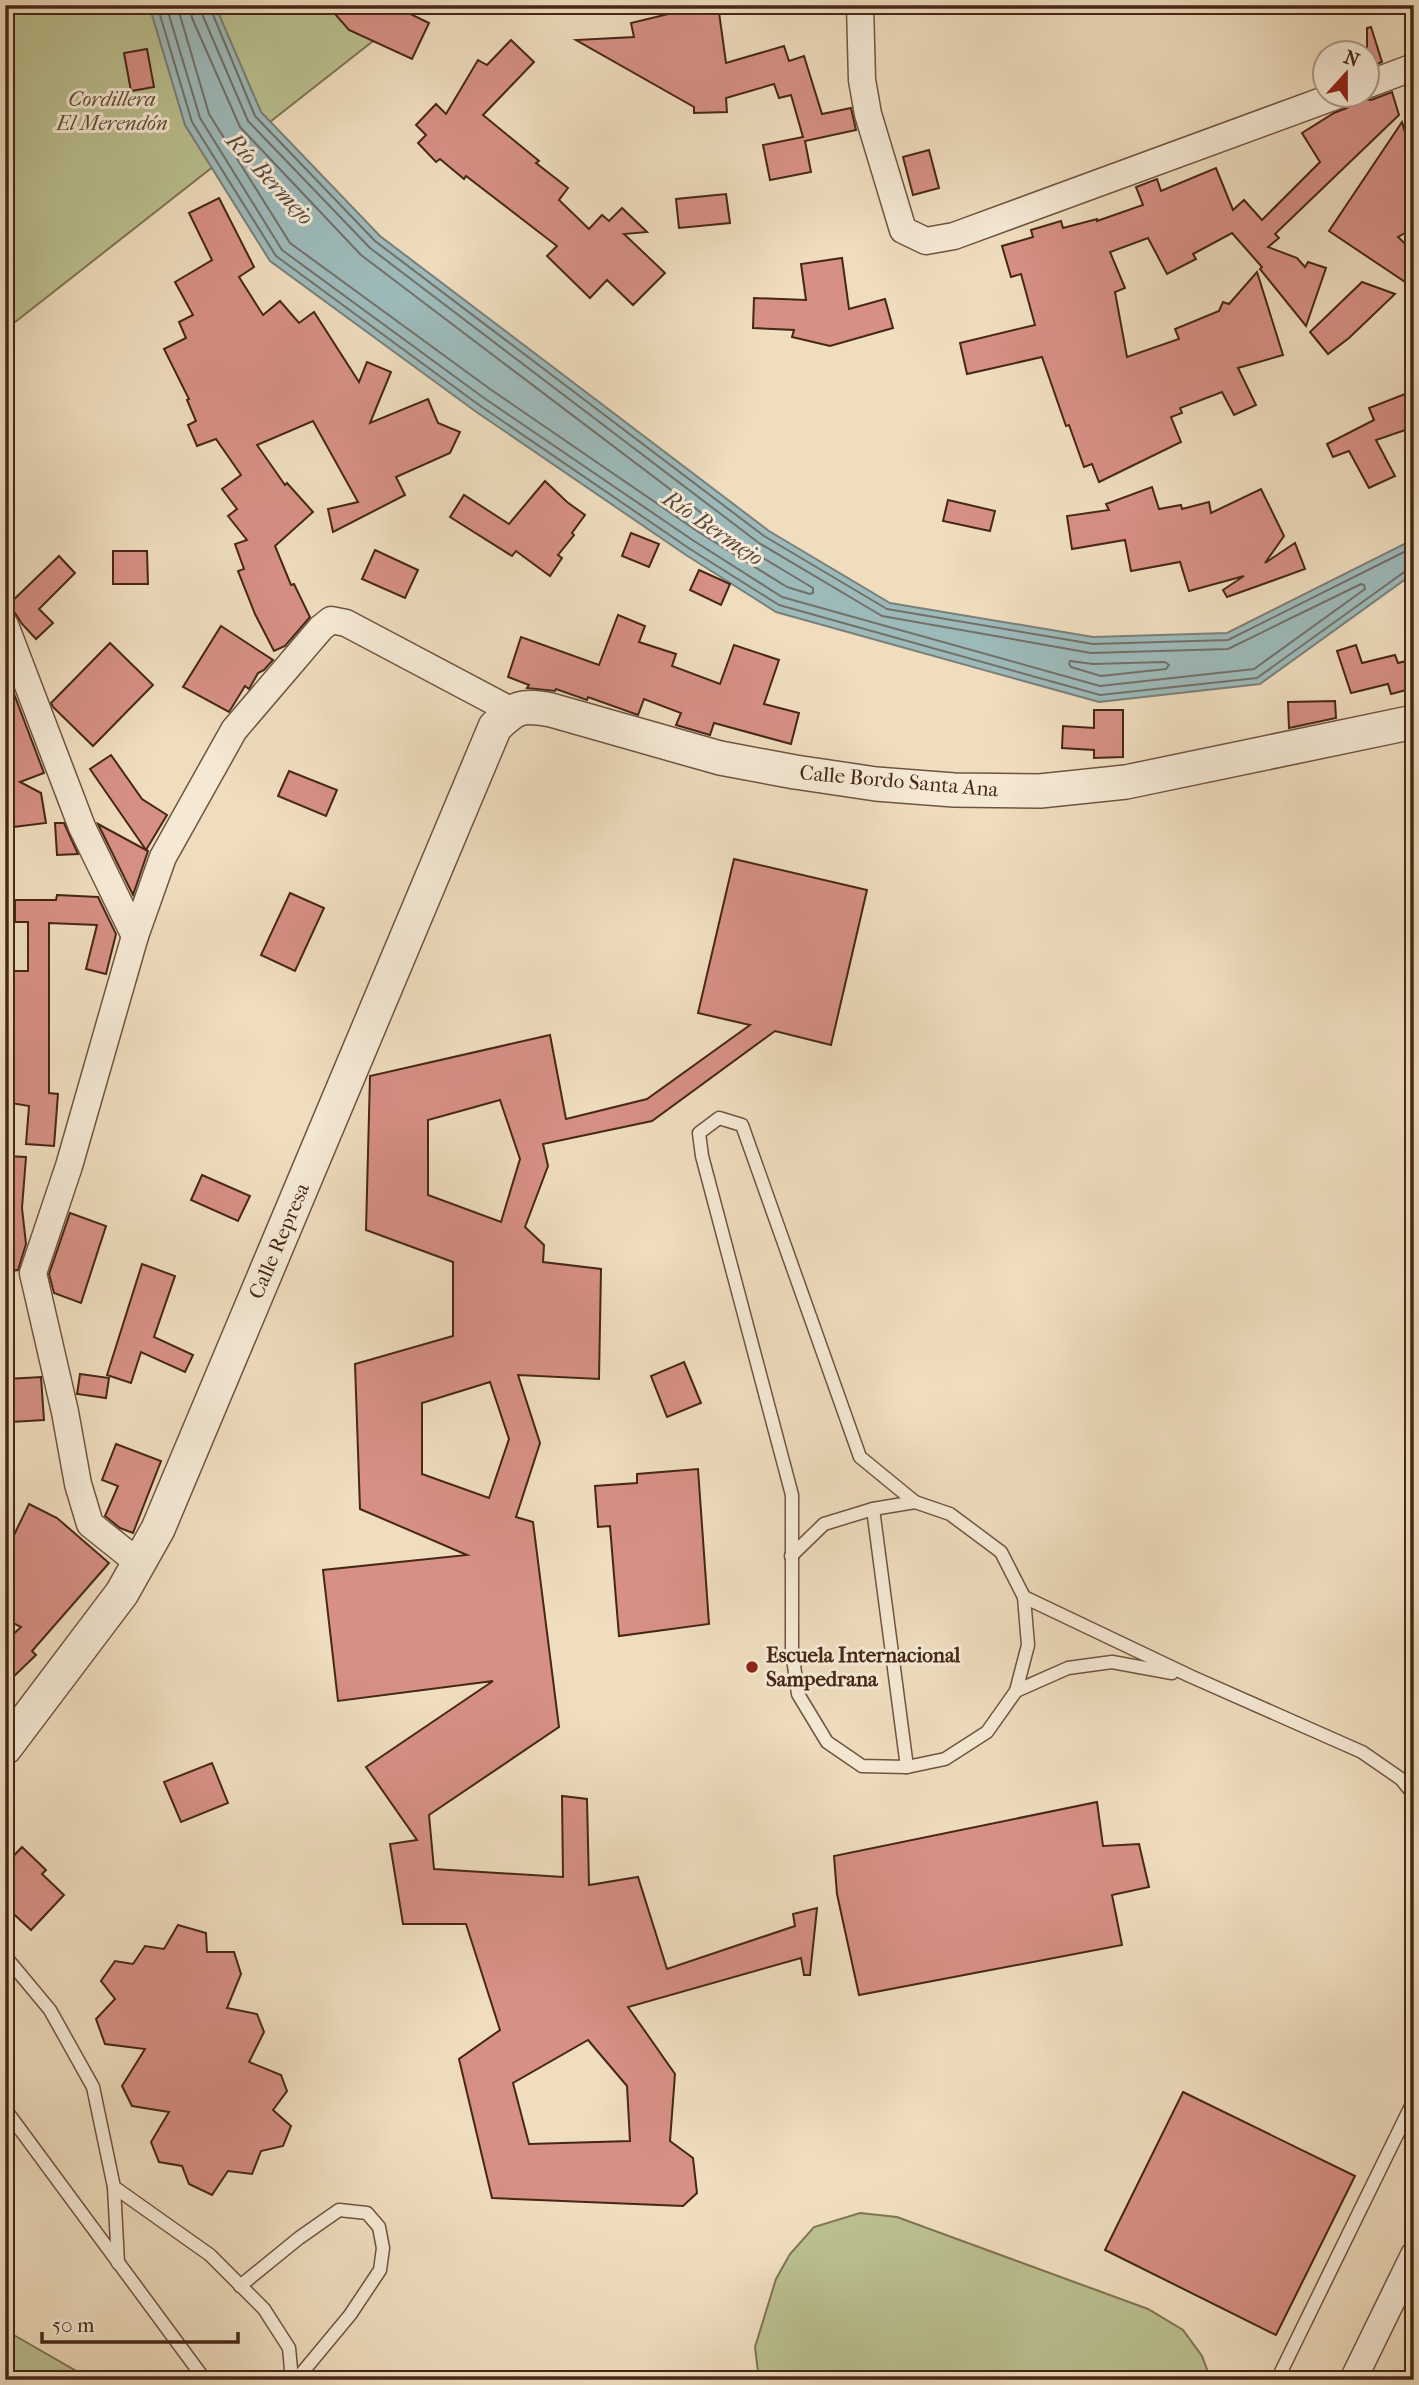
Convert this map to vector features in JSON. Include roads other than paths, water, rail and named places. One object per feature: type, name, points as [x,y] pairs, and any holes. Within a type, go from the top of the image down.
[{"type":"street","points":[[860,5],[862,80],[868,114],[903,230],[926,241],[966,232],[1310,105]]},
{"type":"street","points":[[1380,80],[1414,67]]},
{"type":"street","points":[[140,1564],[90,1524],[78,1484],[65,1412],[33,1273],[69,1166],[135,936],[163,857],[234,730],[321,628],[331,620],[346,623],[512,710]]},
{"type":"street","points":[[5,625],[82,827],[135,936]]},
{"type":"street","name":"Calle Bordo Santa Ana","points":[[512,710],[530,706],[551,710],[720,758],[795,772],[954,790],[1040,791],[1126,782],[1414,722]]},
{"type":"street","name":"Calle Represa","points":[[5,1748],[122,1593],[158,1529],[495,727],[512,710]]},
{"type":"street","points":[[1353,2380],[1414,2255]]},
{"type":"lane","points":[[719,1118],[742,1125],[747,1136],[860,1457],[915,1502],[950,1514],[1001,1552],[1024,1597],[1028,1645],[1016,1691],[987,1732],[945,1759],[907,1767],[862,1766],[827,1742],[798,1695],[792,1651],[792,1495],[702,1156],[699,1133],[719,1118]]},
{"type":"lane","points":[[790,1556],[824,1524],[873,1509],[915,1502]]},
{"type":"lane","points":[[873,1509],[907,1767]]},
{"type":"lane","points":[[1024,1597],[1190,1676],[1362,1752],[1401,1779],[1414,1795]]},
{"type":"lane","points":[[1016,1691],[1068,1668],[1112,1662],[1190,1676]]},
{"type":"lane","points":[[5,1956],[50,2010],[93,2087],[114,2187],[118,2263]]},
{"type":"lane","points":[[1277,2380],[1414,2100]]},
{"type":"lane","points":[[5,2109],[205,2380]]},
{"type":"lane","points":[[114,2187],[210,2255],[264,2309],[289,2348],[294,2380]]},
{"type":"lane","points":[[240,2286],[299,2238],[339,2210],[367,2213],[379,2227],[383,2248],[380,2270],[350,2315],[294,2380]]},
{"type":"water","name":"Río Bermejo","points":[[149,5],[215,5],[261,112],[380,236],[769,531],[890,603],[1093,637],[1227,633],[1414,539],[1414,573],[1260,684],[1099,702],[776,612],[686,555],[475,411],[270,261],[185,125]]},
{"type":"place","name":"Escuela Internacional Sampedrana","points":[[752,1667]]},
{"type":"park label","name":"Cordillera El Merendón","points":[[112,111]]}]
